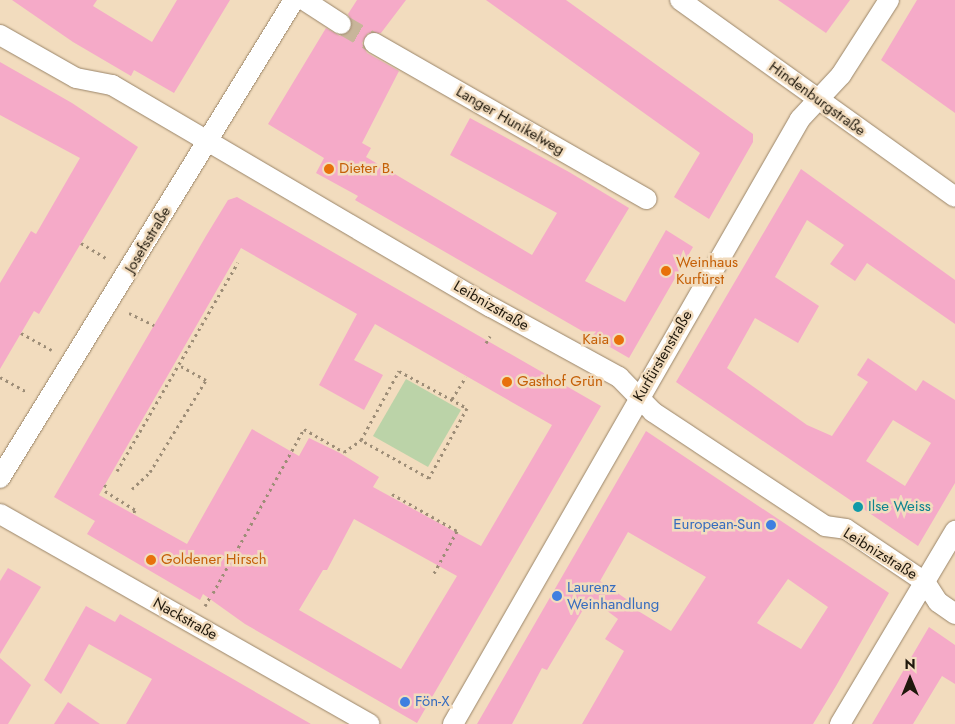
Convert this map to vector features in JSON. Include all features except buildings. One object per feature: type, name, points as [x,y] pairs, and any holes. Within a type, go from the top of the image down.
[{"type":"street","name":"Josefsstraße","points":[[0,478],[294,0]]},
{"type":"street","points":[[304,0],[341,24]]},
{"type":"street","name":"Hindenburgstraße","points":[[680,0],[955,198]]},
{"type":"street","name":"Kurfürstenstraße","points":[[453,724],[800,119],[841,75],[889,0]]},
{"type":"street","name":"Leibnizstraße","points":[[0,35],[76,78],[112,85],[208,139],[491,307],[620,378],[653,412],[825,526],[846,529],[925,582],[938,602],[955,614]]},
{"type":"street","name":"Langer Hunikelweg","points":[[374,43],[646,199]]},
{"type":"street","name":"Nackstraße","points":[[0,514],[370,724]]},
{"type":"street","points":[[840,724],[955,530]]},
{"type":"path","points":[[81,243],[108,259]]},
{"type":"path","points":[[117,471],[126,452],[238,262]]},
{"type":"path","points":[[229,270],[233,272]]},
{"type":"path","points":[[129,313],[154,325]]},
{"type":"path","points":[[21,333],[52,350]]},
{"type":"path","points":[[486,342],[490,336]]},
{"type":"path","points":[[132,489],[150,472],[206,380],[179,364]]},
{"type":"path","points":[[212,593],[304,430],[344,452],[361,440],[399,371],[467,408],[429,478],[361,440]]},
{"type":"path","points":[[0,377],[26,392]]},
{"type":"path","points":[[452,400],[466,378]]},
{"type":"path","points":[[105,491],[135,510],[132,514]]},
{"type":"path","points":[[392,494],[458,531],[433,574]]},
{"type":"green space","points":[[406,379],[461,410],[428,467],[373,436]]},
{"type":"tunnel","points":[[341,24],[374,43]]},
{"type":"place","name":"Dieter B.","points":[[329,169]]},
{"type":"place","name":"Weinhaus Kurfürst","points":[[666,271]]},
{"type":"place","name":"Kaia","points":[[619,340]]},
{"type":"place","name":"Gasthof Grün","points":[[507,382]]},
{"type":"place","name":"Ilse Weiss","points":[[858,507]]},
{"type":"place","name":"European-Sun","points":[[771,525]]},
{"type":"place","name":"Goldener Hirsch","points":[[151,560]]},
{"type":"place","name":"Laurenz Weinhandlung","points":[[557,596]]},
{"type":"place","name":"Fön-X","points":[[405,702]]}]
